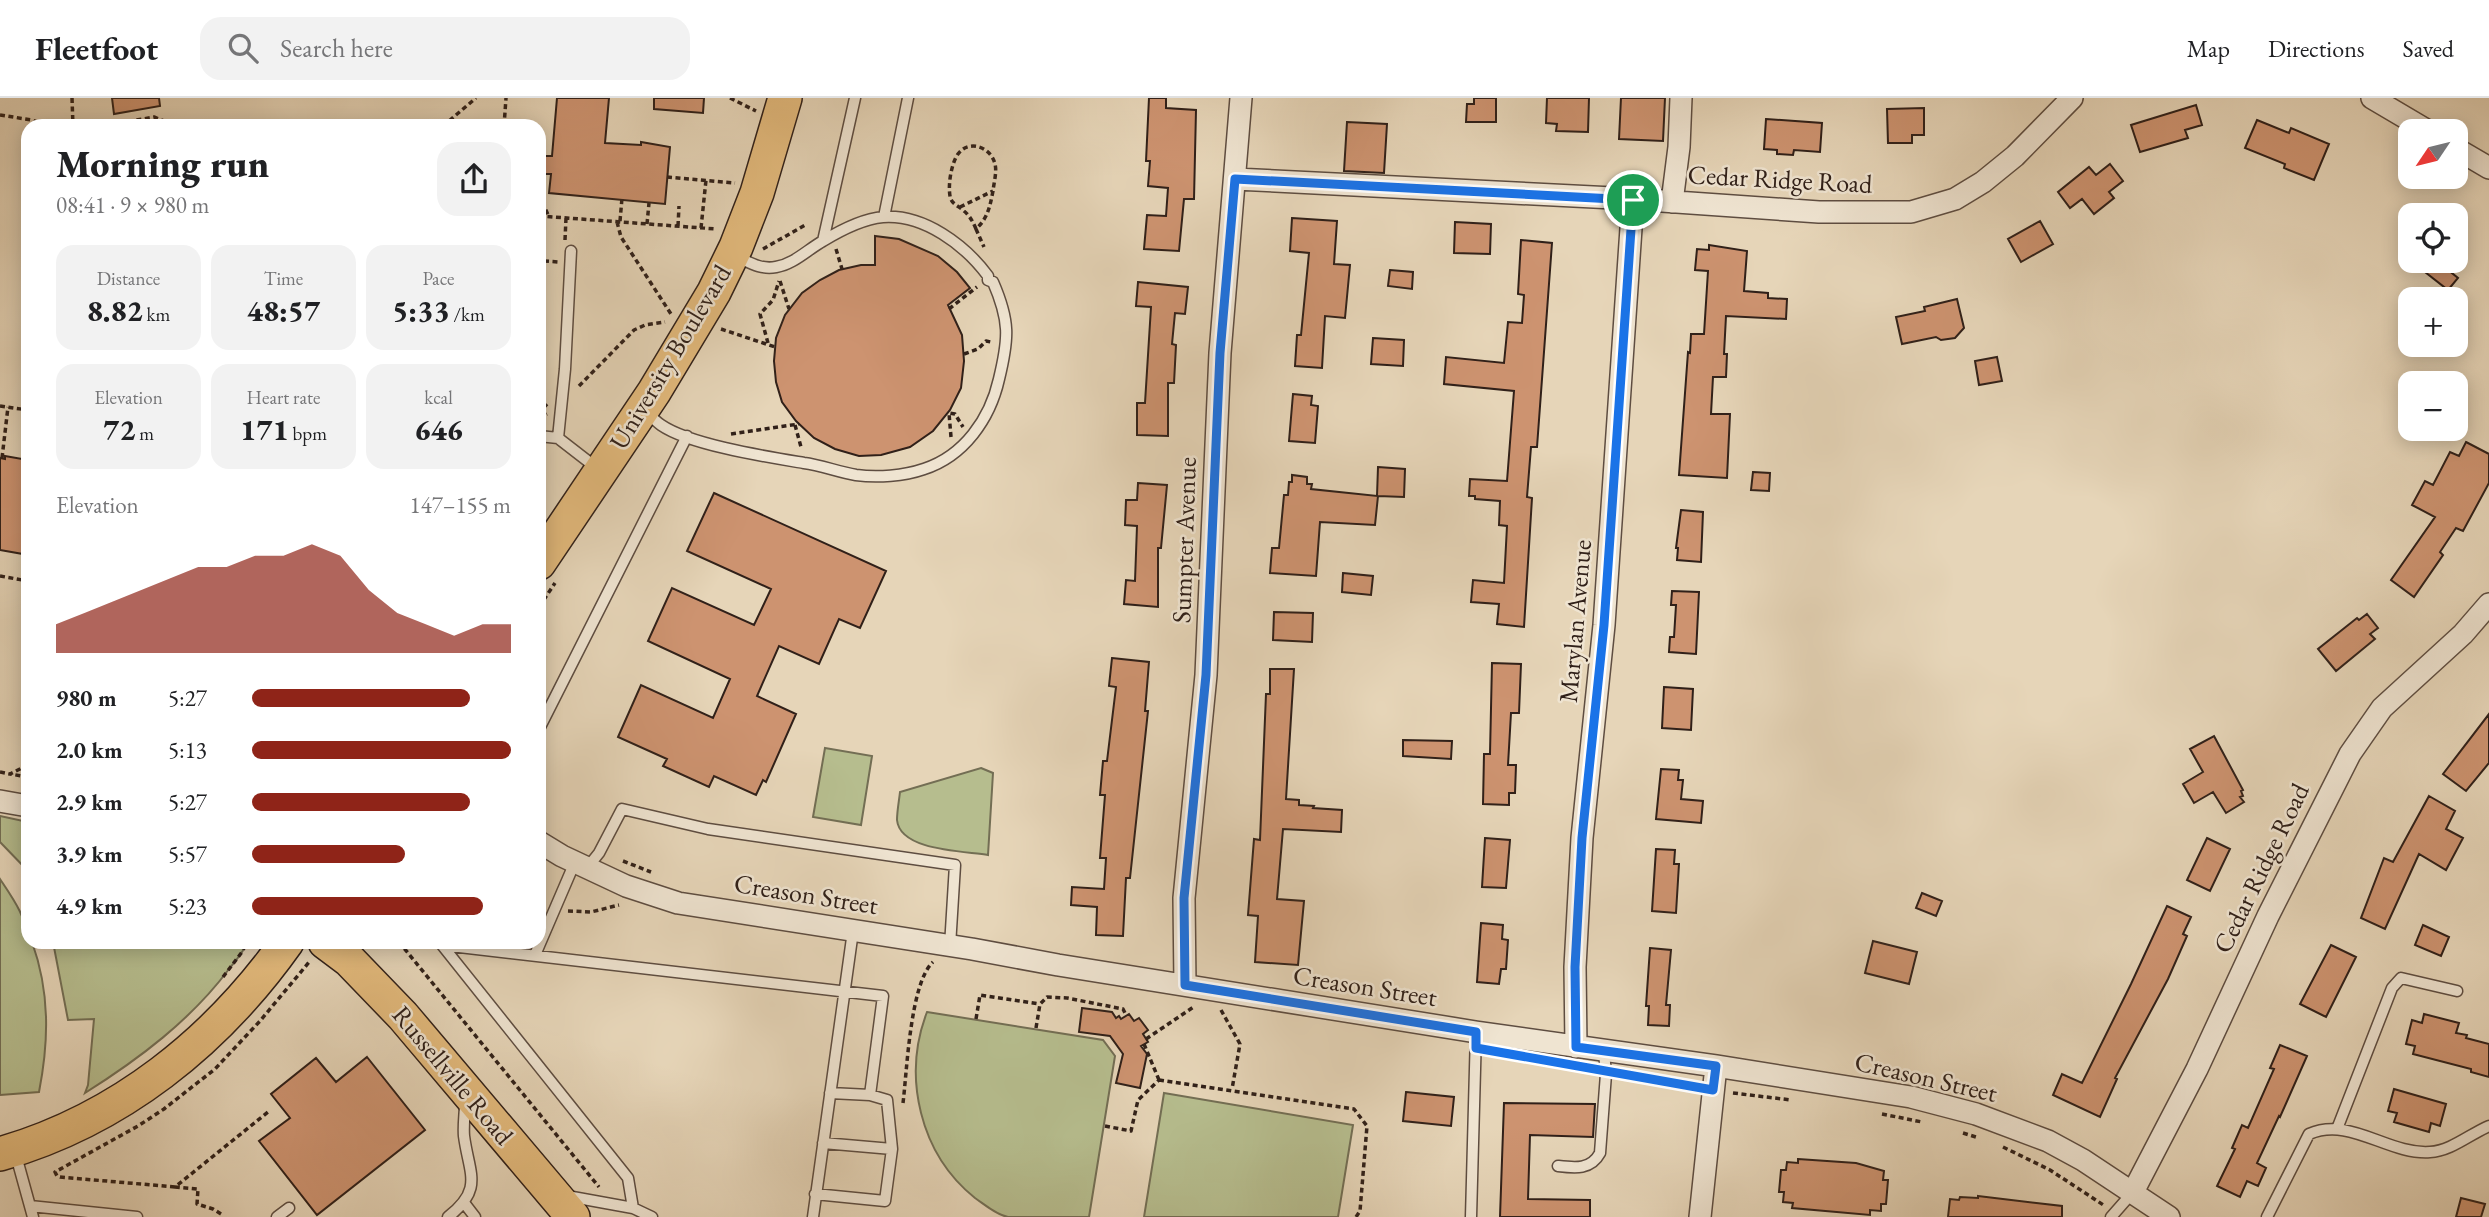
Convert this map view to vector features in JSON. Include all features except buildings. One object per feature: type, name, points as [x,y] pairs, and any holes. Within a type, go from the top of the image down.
[{"type":"main road","name":"University Boulevard","points":[[546,552],[696,325],[737,245],[757,193],[771,105]]},
{"type":"main road","points":[[7,1152],[59,1134],[92,1117],[123,1100],[171,1067],[219,1022],[282,949]]},
{"type":"main road","name":"Russellville Road","points":[[334,949],[376,987],[573,1217]]},
{"type":"street","name":"Sumpter Avenue","points":[[1185,985],[1184,898],[1206,675],[1220,353],[1241,98]]},
{"type":"street","points":[[1672,202],[1679,146],[1681,98]]},
{"type":"street","name":"Cedar Ridge Road","points":[[1235,179],[1819,212],[1911,212],[1955,199],[1983,182],[2015,156],[2072,98]]},
{"type":"street","points":[[2372,98],[2408,119]]},
{"type":"street","points":[[2468,156],[2489,168]]},
{"type":"street","name":"Marylan Avenue","points":[[1576,1047],[1575,967],[1581,851],[1604,625],[1633,200]]},
{"type":"street","name":"Cedar Ridge Road","points":[[2133,1192],[2197,1069],[2350,754],[2382,708],[2463,634],[2489,604]]},
{"type":"street","points":[[0,802],[21,805]]},
{"type":"street","name":"Creason Street","points":[[546,845],[586,862],[626,886],[678,903],[1576,1047],[1605,1061],[1716,1066],[1911,1097],[1976,1114],[2048,1141],[2084,1160],[2169,1217]]},
{"type":"street","points":[[1700,1217],[1716,1066]]},
{"type":"lane","points":[[828,240],[855,98]]},
{"type":"lane","points":[[884,217],[908,98]]},
{"type":"lane","points":[[643,408],[661,425],[687,436],[775,459],[857,475],[893,475],[925,469],[970,440],[984,420],[996,393],[1007,344],[1007,321],[993,282],[965,249],[949,238],[906,219],[884,217],[865,220],[790,263],[777,267],[761,268],[737,245]]},
{"type":"lane","points":[[558,438],[571,251]]},
{"type":"lane","points":[[546,715],[687,436]]},
{"type":"lane","points":[[546,437],[558,438],[601,471]]},
{"type":"lane","points":[[546,935],[586,862],[622,809],[708,829],[955,865],[950,946]]},
{"type":"lane","points":[[813,1217],[853,931]]},
{"type":"lane","points":[[445,949],[628,1178],[633,1208]]},
{"type":"lane","points":[[479,949],[883,996],[870,1095]]},
{"type":"lane","points":[[535,955],[538,949]]},
{"type":"lane","points":[[2337,1129],[2392,988],[2401,978],[2457,992]]},
{"type":"lane","points":[[1471,1217],[1476,1032]]},
{"type":"lane","points":[[1558,1166],[1584,1167],[1593,1163],[1600,1153],[1605,1061]]},
{"type":"lane","points":[[449,1217],[465,1204],[471,1190],[471,1170],[464,1135],[466,1089]]},
{"type":"lane","points":[[815,1194],[885,1201],[892,1149],[887,1100],[870,1095],[830,1093]]},
{"type":"lane","points":[[2267,1217],[2309,1134],[2321,1128],[2337,1129],[2412,1151],[2431,1152],[2449,1147],[2489,1126]]},
{"type":"lane","points":[[822,1143],[892,1149]]},
{"type":"lane","points":[[7,1152],[31,1211],[137,1217]]},
{"type":"lane","points":[[546,1186],[584,1200],[633,1208],[652,1217]]},
{"type":"lane","points":[[2113,1214],[2133,1192]]},
{"type":"lane","points":[[465,1204],[475,1217]]},
{"type":"lane","points":[[277,1217],[289,1208]]},
{"type":"path","points":[[72,98],[73,119]]},
{"type":"path","points":[[451,119],[476,98]]},
{"type":"path","points":[[504,119],[506,98]]},
{"type":"path","points":[[730,98],[771,105]]},
{"type":"path","points":[[0,115],[26,119]]},
{"type":"path","points":[[136,119],[158,119]]},
{"type":"path","points":[[948,309],[997,269],[976,229],[970,217],[950,198],[956,157],[965,148],[975,146],[983,148],[992,157],[996,170],[988,214],[976,229]]},
{"type":"path","points":[[667,177],[737,183]]},
{"type":"path","points":[[701,228],[706,180]]},
{"type":"path","points":[[960,207],[993,191]]},
{"type":"path","points":[[546,414],[561,404],[634,330],[645,325],[674,320],[621,237],[618,221],[622,198]]},
{"type":"path","points":[[647,224],[649,203]]},
{"type":"path","points":[[678,226],[679,206]]},
{"type":"path","points":[[546,210],[549,217]]},
{"type":"path","points":[[546,217],[701,228],[737,245],[807,224]]},
{"type":"path","points":[[828,240],[842,269]]},
{"type":"path","points":[[546,261],[563,262]]},
{"type":"path","points":[[768,344],[760,314],[773,300],[779,279],[789,309]]},
{"type":"path","points":[[723,330],[775,346]]},
{"type":"path","points":[[964,354],[978,349],[986,341],[1007,344]]},
{"type":"path","points":[[0,406],[21,409]]},
{"type":"path","points":[[2,458],[8,407]]},
{"type":"path","points":[[728,435],[797,425],[806,463]]},
{"type":"path","points":[[0,576],[21,580]]},
{"type":"path","points":[[10,774],[21,768]]},
{"type":"path","points":[[0,772],[21,776]]},
{"type":"path","points":[[586,862],[626,862],[659,875]]},
{"type":"path","points":[[566,911],[591,912],[628,904]]},
{"type":"path","points":[[220,981],[244,949]]},
{"type":"path","points":[[405,949],[601,1189]]},
{"type":"path","points":[[903,1106],[912,1020],[920,987],[928,966],[934,961]]},
{"type":"path","points":[[220,1214],[197,1204],[198,1189],[60,1177],[55,1172],[138,1126],[191,1089],[215,1069],[303,971]]},
{"type":"path","points":[[976,1019],[980,995],[1040,1004]]},
{"type":"path","points":[[1036,1028],[1040,1004],[1047,997],[1067,998],[1122,1009],[1126,1015]]},
{"type":"path","points":[[1146,1039],[1200,1003]]},
{"type":"path","points":[[1219,1007],[1240,1044],[1232,1089]]},
{"type":"path","points":[[1144,1044],[1159,1080]]},
{"type":"path","points":[[1605,1061],[1713,1090],[1799,1101]]},
{"type":"path","points":[[1159,1080],[1354,1109],[1367,1126],[1360,1211],[1356,1217]]},
{"type":"path","points":[[1105,1126],[1131,1131],[1138,1100],[1159,1080]]},
{"type":"path","points":[[175,1187],[268,1112]]},
{"type":"path","points":[[1870,1112],[1931,1124]]},
{"type":"path","points":[[1954,1130],[1987,1141]]},
{"type":"path","points":[[1998,1145],[2050,1170],[2113,1214]]},
{"type":"green space","points":[[825,748],[872,756],[861,825],[813,817]]},
{"type":"green space","points":[[981,768],[993,773],[988,855],[921,844],[901,830],[897,820],[900,792]]},
{"type":"green space","points":[[0,816],[21,820],[21,864],[0,842]]},
{"type":"green space","points":[[0,879],[21,915],[21,949],[34,949],[38,961],[45,998],[46,1035],[39,1092],[0,1095]]},
{"type":"green space","points":[[54,949],[244,949],[214,988],[181,1022],[144,1052],[85,1093],[94,1019],[68,1020]]},
{"type":"green space","points":[[927,1012],[1103,1040],[1115,1056],[1089,1217],[1004,1216],[975,1198],[956,1180],[941,1160],[921,1113],[916,1062]]},
{"type":"green space","points":[[1164,1093],[1353,1125],[1338,1217],[1144,1217]]},
{"type":"route","points":[[1235,179],[1633,200],[1604,625],[1582,838],[1575,967],[1576,1047],[1716,1066],[1713,1090],[1476,1048],[1476,1032],[1185,985],[1184,898],[1206,675],[1220,353],[1235,179]]}]
